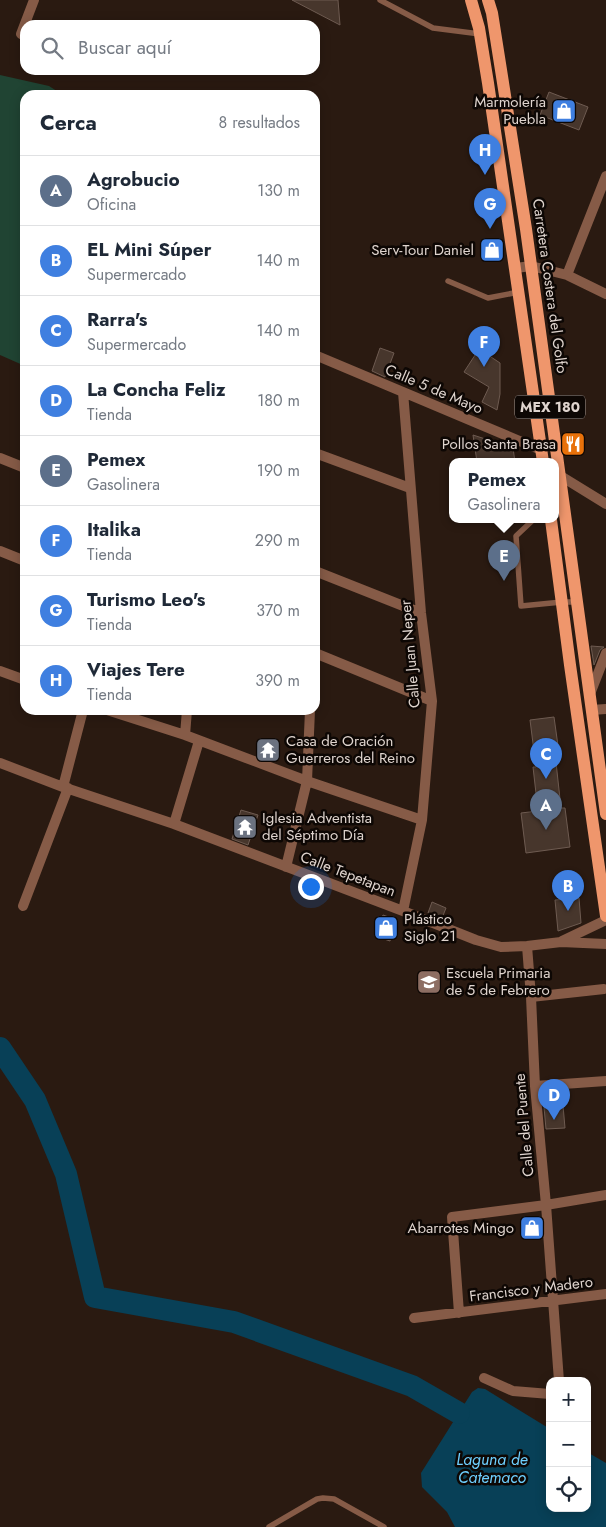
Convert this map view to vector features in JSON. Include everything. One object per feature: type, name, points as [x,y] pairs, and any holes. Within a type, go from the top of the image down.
[{"type":"main road","name":"Carretera Costera del Golfo","points":[[471,0],[480,34],[516,268],[542,456]]},
{"type":"main road","name":"Carretera Costera del Golfo","points":[[488,0],[502,70],[557,458]]},
{"type":"main road","name":"Carretera Costera del Golfo","points":[[559,475],[559,503],[576,602],[606,814]]},
{"type":"main road","points":[[551,523],[606,916]]},
{"type":"street","points":[[26,20],[34,0]]},
{"type":"street","points":[[566,275],[606,176]]},
{"type":"street","points":[[516,268],[531,266],[566,275],[606,294]]},
{"type":"street","name":"Calle 5 de Mayo","points":[[320,357],[404,392],[542,456]]},
{"type":"street","name":"Calle Juan Neper","points":[[403,911],[422,820],[432,701],[421,613],[404,392]]},
{"type":"street","points":[[320,455],[410,488]]},
{"type":"street","points":[[0,458],[20,466]]},
{"type":"street","points":[[559,475],[606,504]]},
{"type":"street","points":[[0,551],[20,559]]},
{"type":"street","points":[[320,573],[421,613]]},
{"type":"street","points":[[589,696],[606,653]]},
{"type":"street","points":[[320,655],[432,701]]},
{"type":"street","points":[[0,671],[20,678]]},
{"type":"street","points":[[591,710],[606,709]]},
{"type":"street","points":[[23,906],[65,788],[82,715]]},
{"type":"street","points":[[123,715],[185,735],[307,782],[422,820]]},
{"type":"street","points":[[185,735],[187,715]]},
{"type":"street","points":[[286,867],[307,782],[310,715]]},
{"type":"street","points":[[174,824],[199,741]]},
{"type":"street","name":"Calle Tepetapan","points":[[0,763],[65,788],[174,824],[476,940],[502,947],[561,942],[606,944]]},
{"type":"street","points":[[561,942],[606,920]]},
{"type":"street","name":"Calle del Puente","points":[[528,946],[535,1086],[559,1377]]},
{"type":"street","points":[[531,997],[604,989]]},
{"type":"street","points":[[535,1086],[606,1081]]},
{"type":"street","points":[[459,1313],[452,1217],[546,1206],[606,1195]]},
{"type":"street","name":"Francisco y Madero","points":[[414,1318],[606,1294]]},
{"type":"street","points":[[484,1378],[513,1391],[546,1394]]},
{"type":"lane","points":[[380,0],[433,28],[480,34]]},
{"type":"lane","points":[[448,281],[488,298],[519,292]]},
{"type":"lane","points":[[530,523],[516,536],[521,606],[576,602]]},
{"type":"lane","points":[[268,1527],[318,1499],[329,1498],[384,1527]]},
{"type":"green space","points":[[0,75],[49,86],[55,90],[20,90],[20,364],[0,355]]},
{"type":"water","name":"Laguna de Catemaco","points":[[478,1388],[485,1389],[546,1427],[546,1512],[591,1512],[591,1454],[606,1463],[606,1527],[455,1527],[447,1512],[422,1487],[421,1473],[472,1392]]},
{"type":"building","points":[[292,0],[338,0],[340,25]]},
{"type":"building","name":"Marmolería Puebla","points":[[549,92],[588,107],[579,130],[540,115]]},
{"type":"building","points":[[380,348],[394,353],[385,377],[372,371]]},
{"type":"building","points":[[479,349],[500,363],[500,394],[497,410],[482,402],[489,387],[464,372]]},
{"type":"building","name":"Pollos Santa Brasa","points":[[579,434],[580,453],[567,453],[566,435]]},
{"type":"building","points":[[473,435],[513,448],[514,458],[476,458]]},
{"type":"building","points":[[591,646],[604,647],[600,650],[594,665]]},
{"type":"building","points":[[554,717],[559,753],[555,753],[561,808],[565,808],[570,847],[526,853],[521,813],[538,811],[533,767],[536,767],[530,720]]},
{"type":"building","name":"Casa de Oración Guerreros del Reino","points":[[263,740],[279,745],[273,760],[258,755]]},
{"type":"building","name":"Iglesia Adventista del Séptimo Día","points":[[241,810],[258,815],[248,845],[232,839]]},
{"type":"building","points":[[579,898],[581,923],[558,931],[555,900]]},
{"type":"building","points":[[432,902],[446,908],[442,918],[428,913]]},
{"type":"building","name":"Plástico Siglo 21","points":[[383,915],[397,920],[390,941],[375,936]]},
{"type":"building","points":[[562,1094],[565,1128],[546,1129],[543,1096]]},
{"type":"building","name":"Abarrotes Mingo","points":[[538,1218],[541,1236],[525,1237],[523,1219]]},
{"type":"waterway","points":[[0,1048],[35,1100],[66,1174],[95,1297],[234,1322],[412,1386],[459,1413]]},
{"type":"place","name":"Marmolería Puebla","points":[[564,111]]},
{"type":"place","name":"Viajes Tere","points":[[485,175]]},
{"type":"place","name":"Turismo Leo's","points":[[490,229]]},
{"type":"place","name":"Serv-Tour Daniel","points":[[492,250]]},
{"type":"place","name":"Italika","points":[[484,367]]},
{"type":"place","name":"Pollos Santa Brasa","points":[[573,444]]},
{"type":"place","name":"Pemex","points":[[504,581]]},
{"type":"place","name":"Casa de Oración Guerreros del Reino","points":[[268,750]]},
{"type":"place","name":"Rarra's","points":[[546,779]]},
{"type":"place","name":"Iglesia Adventista del Séptimo Día","points":[[245,827]]},
{"type":"place","name":"Agrobucio","points":[[546,830]]},
{"type":"place","name":"EL Mini Súper","points":[[568,911]]},
{"type":"place","name":"Plástico Siglo 21","points":[[386,928]]},
{"type":"place","name":"Escuela Primaria de 5 de Febrero","points":[[429,982]]},
{"type":"place","name":"La Concha Feliz","points":[[554,1120]]},
{"type":"place","name":"Abarrotes Mingo","points":[[532,1228]]}]
